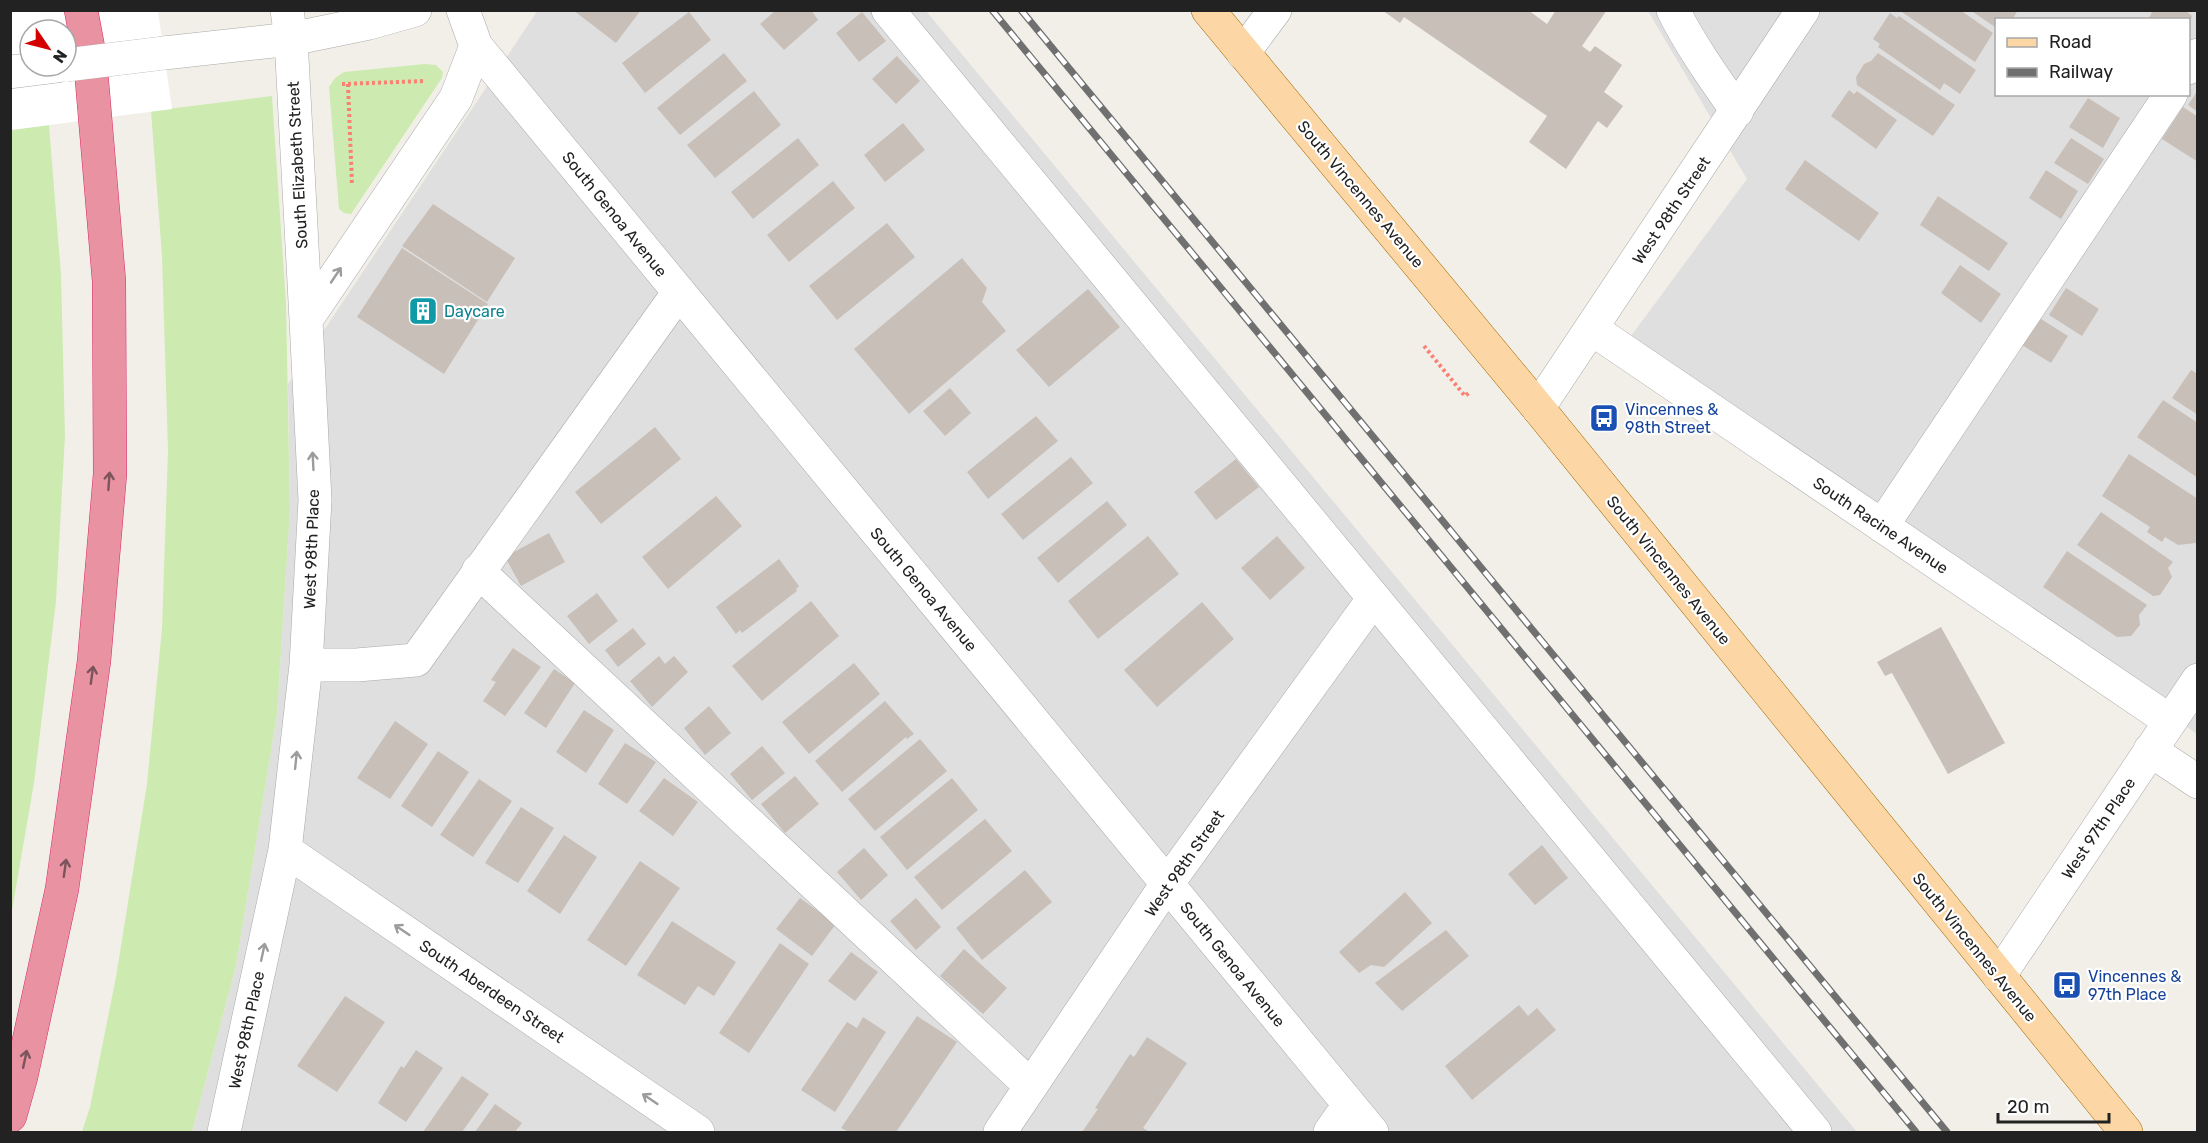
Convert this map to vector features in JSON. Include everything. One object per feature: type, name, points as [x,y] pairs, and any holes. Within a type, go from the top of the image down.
[{"type":"highway","points":[[10,1116],[21,1077],[62,889],[94,661],[110,474],[109,281],[90,58],[81,10]]},
{"type":"main road","name":"South Vincennes Avenue","points":[[1208,10],[1538,408],[2126,1132]]},
{"type":"street","points":[[78,64],[164,53],[289,25],[369,23],[415,10]]},
{"type":"street","points":[[306,320],[456,99],[476,46],[463,10]]},
{"type":"street","points":[[888,10],[1815,1132]]},
{"type":"street","points":[[1244,53],[1275,10]]},
{"type":"street","points":[[1673,10],[1684,33],[1737,111]]},
{"type":"street","name":"West 98th Street","points":[[1538,408],[1803,10]]},
{"type":"street","name":"South Elizabeth Street","points":[[289,25],[306,320]]},
{"type":"street","name":"South Genoa Avenue","points":[[476,46],[1372,1132]]},
{"type":"street","points":[[1882,526],[2170,96]]},
{"type":"street","points":[[306,665],[416,660],[679,292]]},
{"type":"street","name":"West 98th Place","points":[[224,1132],[285,850],[306,665],[315,500],[306,320]]},
{"type":"street","name":"South Racine Avenue","points":[[1592,329],[2170,720]]},
{"type":"street","points":[[478,571],[1031,1086]]},
{"type":"street","name":"West 98th Street","points":[[1000,1132],[1167,884],[1374,598]]},
{"type":"street","name":"West 97th Place","points":[[1999,976],[2198,680]]},
{"type":"street","points":[[2150,750],[2198,782]]},
{"type":"street","name":"South Aberdeen Street","points":[[285,850],[698,1132]]},
{"type":"street","points":[[1330,1132],[1349,1105]]},
{"type":"path","points":[[342,84],[425,81]]},
{"type":"path","points":[[348,84],[352,187]]},
{"type":"path","points":[[1424,346],[1465,396],[1470,392]]},
{"type":"shaded area","points":[[538,10],[926,11],[1857,1132],[192,1132],[236,966],[277,714],[290,509],[288,384]]},
{"type":"shaded area","points":[[1648,11],[2197,11],[2197,734],[1631,336],[1747,179]]},
{"type":"green space","points":[[425,64],[436,65],[443,72],[442,78],[351,214],[344,213],[339,209],[329,87],[335,78],[344,72]]},
{"type":"green space","points":[[272,96],[286,304],[290,509],[277,714],[236,966],[192,1132],[82,1132],[90,1107],[116,977],[147,784],[162,628],[168,451],[162,256],[151,111]]},
{"type":"green space","points":[[49,125],[61,275],[65,435],[56,601],[34,783],[11,916],[11,130]]},
{"type":"pier","points":[[10,11],[158,11],[172,109],[11,130]]},
{"type":"building","points":[[573,10],[641,10],[616,43]]},
{"type":"building","points":[[776,10],[811,10],[818,20],[784,50],[760,24]]},
{"type":"building","points":[[1382,10],[1528,10],[1547,24],[1556,10],[1607,10],[1582,46],[1590,52],[1595,46],[1622,65],[1604,92],[1623,106],[1607,128],[1598,121],[1566,169],[1529,142],[1547,116],[1404,17],[1400,23]]},
{"type":"building","points":[[1899,10],[1960,10],[1993,33],[1975,62]]},
{"type":"building","points":[[1970,10],[2018,10],[2013,18],[1995,18],[1995,27]]},
{"type":"building","points":[[2153,10],[2185,10],[2192,16],[2190,20],[2190,18],[2149,18]]},
{"type":"building","points":[[689,12],[711,40],[645,93],[622,63]]},
{"type":"building","points":[[862,12],[886,41],[859,62],[836,33]]},
{"type":"building","points":[[1890,13],[1897,18],[1899,16],[1976,70],[1960,94],[1944,83],[1940,90],[1878,47],[1880,44],[1873,39]]},
{"type":"building","points":[[724,53],[747,81],[680,135],[657,108]]},
{"type":"building","points":[[1878,53],[1955,105],[1933,136],[1857,85],[1856,77],[1864,64],[1871,61]]},
{"type":"building","points":[[897,56],[920,81],[896,104],[872,79]]},
{"type":"building","points":[[1849,90],[1854,94],[1857,91],[1897,120],[1876,149],[1831,116]]},
{"type":"building","points":[[2198,90],[2198,112],[2188,105]]},
{"type":"building","points":[[754,91],[781,125],[715,178],[687,145]]},
{"type":"building","points":[[2088,98],[2120,118],[2103,148],[2069,127]]},
{"type":"building","points":[[2183,107],[2198,117],[2198,162],[2162,139]]},
{"type":"building","points":[[903,123],[925,150],[885,182],[864,155]]},
{"type":"building","points":[[798,138],[819,165],[753,219],[731,192]]},
{"type":"building","points":[[2071,138],[2104,159],[2088,184],[2054,163]]},
{"type":"building","points":[[1805,160],[1879,213],[1859,241],[1785,189]]},
{"type":"building","points":[[2046,170],[2078,191],[2061,219],[2029,198]]},
{"type":"building","points":[[833,181],[855,208],[789,262],[767,235]]},
{"type":"building","points":[[1938,196],[2008,243],[1989,271],[1920,225]]},
{"type":"building","points":[[433,204],[515,258],[487,302],[402,246]]},
{"type":"building","points":[[887,223],[915,257],[837,320],[809,286]]},
{"type":"building","name":"Daycare","points":[[402,248],[488,304],[444,374],[357,317]]},
{"type":"building","points":[[962,258],[987,288],[982,302],[1006,331],[909,414],[854,349]]},
{"type":"building","points":[[1960,265],[2001,294],[1981,323],[1941,293]]},
{"type":"building","points":[[2066,288],[2099,309],[2082,336],[2049,315]]},
{"type":"building","points":[[1088,289],[1120,327],[1049,387],[1016,350]]},
{"type":"building","points":[[2041,319],[2068,336],[2051,363],[2022,345]]},
{"type":"building","points":[[2191,370],[2198,374],[2198,415],[2172,398]]},
{"type":"building","points":[[950,388],[971,413],[945,436],[923,411]]},
{"type":"building","points":[[2163,400],[2198,423],[2198,478],[2137,437]]},
{"type":"building","points":[[1036,416],[1058,441],[988,499],[967,472]]},
{"type":"building","points":[[655,427],[681,459],[601,524],[575,492]]},
{"type":"building","points":[[2129,454],[2198,499],[2198,540],[2196,543],[2178,545],[2165,537],[2162,542],[2147,532],[2150,527],[2102,496]]},
{"type":"building","points":[[1071,457],[1093,483],[1023,540],[1001,514]]},
{"type":"building","points":[[1236,459],[1259,487],[1216,520],[1194,492]]},
{"type":"building","points":[[716,496],[742,526],[668,589],[642,557]]},
{"type":"building","points":[[1107,501],[1127,525],[1058,583],[1037,558]]},
{"type":"building","points":[[2101,512],[2173,562],[2168,568],[2172,577],[2160,595],[2153,596],[2077,545]]},
{"type":"building","points":[[549,533],[565,562],[521,586],[505,557]]},
{"type":"building","points":[[1148,536],[1179,574],[1098,639],[1068,601]]},
{"type":"building","points":[[1277,536],[1305,568],[1270,600],[1241,568]]},
{"type":"building","points":[[2067,551],[2147,605],[2139,615],[2140,625],[2131,636],[2117,637],[2043,587]]},
{"type":"building","points":[[779,559],[799,586],[797,591],[742,633],[740,630],[736,634],[716,607]]},
{"type":"building","points":[[597,593],[618,621],[589,644],[567,616]]},
{"type":"building","points":[[811,601],[839,636],[762,701],[732,666]]},
{"type":"building","points":[[1202,602],[1234,639],[1157,707],[1124,670]]},
{"type":"building","points":[[1941,627],[2005,743],[1948,774],[1892,673],[1885,676],[1877,662]]},
{"type":"building","points":[[633,628],[646,644],[618,667],[605,650]]},
{"type":"building","points":[[513,648],[541,667],[505,716],[483,701],[496,682],[491,680]]},
{"type":"building","points":[[659,656],[665,664],[674,656],[688,672],[652,707],[630,681]]},
{"type":"building","points":[[854,663],[880,694],[809,754],[782,722]]},
{"type":"building","points":[[554,669],[575,683],[546,728],[524,713]]},
{"type":"building","points":[[885,701],[914,734],[907,739],[906,737],[842,792],[815,761]]},
{"type":"building","points":[[709,706],[731,733],[705,755],[684,728]]},
{"type":"building","points":[[584,710],[614,730],[586,773],[556,752]]},
{"type":"building","points":[[395,721],[428,744],[390,799],[357,778]]},
{"type":"building","points":[[920,739],[947,771],[875,831],[848,799]]},
{"type":"building","points":[[625,743],[656,762],[627,804],[598,784]]},
{"type":"building","points":[[762,746],[785,773],[752,800],[730,774]]},
{"type":"building","points":[[438,751],[469,772],[432,827],[401,806]]},
{"type":"building","points":[[795,776],[819,804],[785,833],[761,804]]},
{"type":"building","points":[[664,778],[698,802],[673,836],[639,811]]},
{"type":"building","points":[[952,778],[978,810],[907,870],[880,837]]},
{"type":"building","points":[[479,779],[512,801],[473,857],[440,835]]},
{"type":"building","points":[[521,807],[554,828],[518,883],[485,863]]},
{"type":"building","points":[[985,819],[1012,851],[942,910],[914,877]]},
{"type":"building","points":[[564,835],[597,857],[560,914],[527,891]]},
{"type":"building","points":[[1542,845],[1568,878],[1535,905],[1508,874]]},
{"type":"building","points":[[864,848],[888,875],[861,900],[837,872]]},
{"type":"building","points":[[640,861],[680,888],[626,966],[587,940]]},
{"type":"building","points":[[1025,870],[1052,902],[982,960],[956,928]]},
{"type":"building","points":[[1405,892],[1432,923],[1384,967],[1371,965],[1359,973],[1339,952]]},
{"type":"building","points":[[800,898],[836,924],[812,956],[776,929]]},
{"type":"building","points":[[916,898],[941,927],[916,950],[890,921]]},
{"type":"building","points":[[672,921],[736,962],[714,996],[698,986],[685,1005],[637,975]]},
{"type":"building","points":[[1446,930],[1469,956],[1402,1011],[1375,983]]},
{"type":"building","points":[[780,943],[809,964],[749,1053],[719,1033]]},
{"type":"building","points":[[964,949],[1007,988],[983,1014],[940,976]]},
{"type":"building","points":[[851,952],[878,972],[855,1001],[828,981]]},
{"type":"building","points":[[345,996],[385,1022],[337,1092],[297,1066]]},
{"type":"building","points":[[1519,1005],[1528,1016],[1537,1008],[1556,1030],[1472,1100],[1445,1066]]},
{"type":"building","points":[[917,1016],[957,1042],[896,1132],[849,1132],[841,1128]]},
{"type":"building","points":[[863,1017],[886,1032],[835,1112],[801,1090],[847,1022],[857,1028]]},
{"type":"building","points":[[1147,1037],[1187,1063],[1143,1128],[1150,1132],[1082,1132],[1130,1054],[1134,1057]]},
{"type":"building","points":[[416,1050],[443,1068],[406,1122],[378,1103],[401,1066],[404,1068]]},
{"type":"building","points":[[462,1076],[489,1094],[462,1132],[423,1132]]},
{"type":"building","points":[[495,1104],[522,1123],[515,1132],[475,1132]]},
{"type":"railway","points":[[992,10],[1916,1132]]},
{"type":"railway","points":[[1021,10],[1947,1132]]},
{"type":"place","name":"Daycare","points":[[423,311]]},
{"type":"place","name":"Vincennes & 98th Street","points":[[1604,418]]},
{"type":"place","name":"Vincennes & 97th Place","points":[[2067,985]]}]
